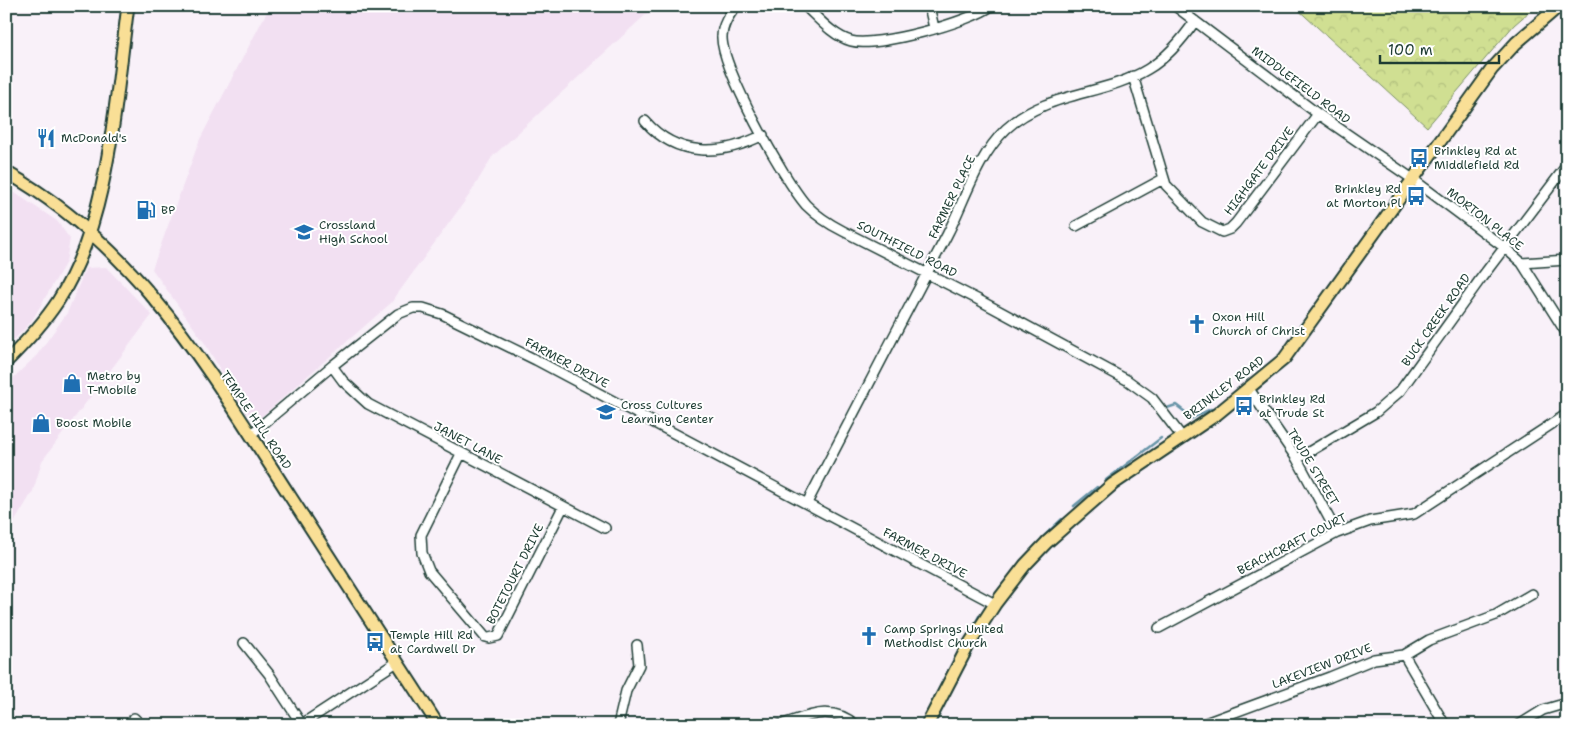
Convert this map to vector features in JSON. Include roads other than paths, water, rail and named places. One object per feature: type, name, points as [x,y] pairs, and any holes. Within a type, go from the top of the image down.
[{"type":"main road","points":[[6,362],[41,326],[59,300],[80,258],[108,150],[128,6]]},
{"type":"main road","name":"BRINKLEY ROAD","points":[[927,725],[968,646],[995,604],[1025,565],[1070,520],[1113,484],[1250,389],[1284,359],[1492,69],[1516,43],[1559,6]]},
{"type":"main road","name":"TEMPLE HILL ROAD","points":[[6,172],[41,192],[88,230],[136,276],[169,314],[250,435],[438,725]]},
{"type":"street","name":"SOUTHFIELD ROAD","points":[[736,6],[722,30],[722,46],[728,66],[762,135],[788,181],[816,214],[843,231],[927,273],[1142,389],[1160,407],[1182,437]]},
{"type":"street","points":[[805,6],[836,34],[856,42],[869,43],[968,19],[991,6]]},
{"type":"street","points":[[928,6],[934,28]]},
{"type":"street","name":"MIDDLEFIELD ROAD","points":[[1175,6],[1318,114],[1414,180]]},
{"type":"street","name":"FARMER PLACE","points":[[806,503],[927,273],[982,163],[1005,131],[1034,108],[1147,70],[1166,56],[1179,43],[1195,21]]},
{"type":"street","name":"HIGHGATE DRIVE","points":[[1133,76],[1163,178],[1171,192],[1202,222],[1215,229],[1225,231],[1234,225],[1318,114]]},
{"type":"street","points":[[645,121],[664,139],[698,150],[725,150],[762,135]]},
{"type":"street","name":"BUCK CREEK ROAD","points":[[1297,459],[1364,420],[1393,399],[1567,165]]},
{"type":"street","points":[[1076,226],[1163,178]]},
{"type":"street","name":"MORTON PLACE","points":[[1414,180],[1522,263],[1567,334]]},
{"type":"street","points":[[1522,263],[1567,260]]},
{"type":"street","name":"FARMER DRIVE","points":[[250,435],[332,366],[398,314],[413,308],[433,311],[457,320],[536,360],[995,604]]},
{"type":"street","name":"JANET LANE","points":[[332,366],[343,381],[368,404],[604,528]]},
{"type":"street","name":"TRUDE STREET","points":[[1250,389],[1297,459],[1337,534]]},
{"type":"street","name":"BEACHCRAFT COURT","points":[[1158,628],[1337,534],[1370,521],[1414,514],[1567,414]]},
{"type":"street","name":"BOTETOURT DRIVE","points":[[461,454],[421,536],[422,553],[429,571],[485,637],[498,636],[563,508]]},
{"type":"street","name":"LAKEVIEW DRIVE","points":[[1200,725],[1374,659],[1404,655],[1429,640],[1496,615],[1532,594]]},
{"type":"street","points":[[244,643],[269,674],[302,724],[397,662]]},
{"type":"street","points":[[618,725],[626,692],[639,665],[637,646]]},
{"type":"street","points":[[1404,655],[1444,725]]},
{"type":"street","points":[[1519,725],[1544,710],[1567,703]]},
{"type":"street","points":[[780,725],[825,712],[846,716],[856,725]]},
{"type":"street","points":[[134,718],[141,725]]},
{"type":"waterway","points":[[1167,408],[1176,405],[1193,418]]},
{"type":"waterway","points":[[1190,419],[1211,409]]},
{"type":"waterway","points":[[1106,480],[1161,438]]},
{"type":"waterway","points":[[1074,506],[1097,487]]},
{"type":"waterway","points":[[1042,538],[1062,519]]},
{"type":"waterway","points":[[997,592],[1036,545]]},
{"type":"waterway","points":[[920,725],[979,616]]},
{"type":"place","name":"McDonald's","points":[[46,138]]},
{"type":"place","name":"Brinkley Rd at Middlefield Rd","points":[[1419,158]]},
{"type":"place","name":"Brinkley Rd at Morton Pl","points":[[1416,196]]},
{"type":"place","name":"BP","points":[[146,210]]},
{"type":"place","name":"Crossland High School","points":[[304,232]]},
{"type":"place","name":"Oxon Hill Church of Christ","points":[[1197,324]]},
{"type":"place","name":"Metro by T-Mobile","points":[[72,383]]},
{"type":"place","name":"Brinkley Rd at Trude St","points":[[1244,406]]},
{"type":"place","name":"Cross Cultures Learning Center","points":[[606,412]]},
{"type":"place","name":"Boost Mobile","points":[[41,423]]},
{"type":"place","name":"Camp Springs United Methodist Church","points":[[869,636]]},
{"type":"place","name":"Temple Hill Rd at Cardwell Dr","points":[[375,642]]}]
